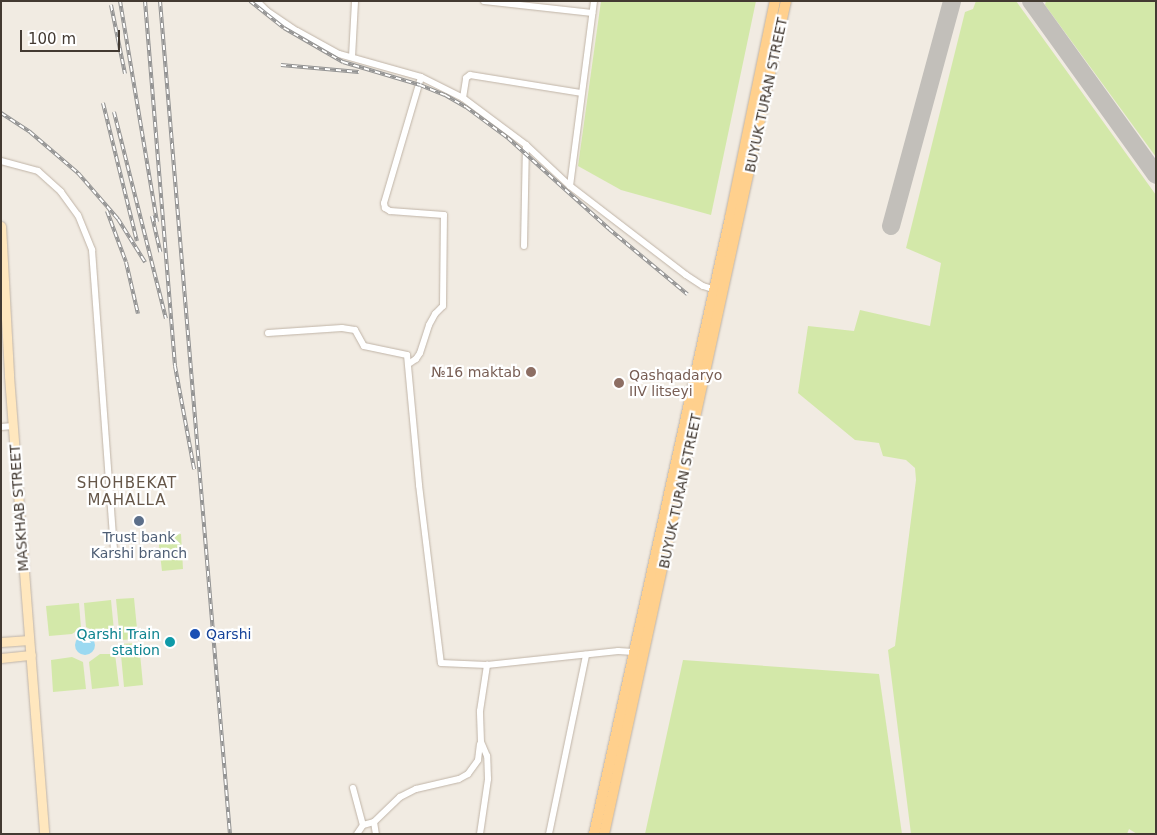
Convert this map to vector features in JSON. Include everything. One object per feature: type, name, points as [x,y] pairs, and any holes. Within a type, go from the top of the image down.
[{"type":"main road","name":"BUYUK TURAN STREET","points":[[604,834],[719,291],[775,1]]},
{"type":"main road","name":"BUYUK TURAN STREET","points":[[594,834],[634,652],[786,1]]},
{"type":"main road","name":"MASKHAB STREET","points":[[1,226],[13,426],[31,655]]},
{"type":"main road","points":[[1,642],[29,640]]},
{"type":"main road","points":[[1,658],[31,655],[44,834]]},
{"type":"street","points":[[257,1],[267,11],[297,31],[339,54],[421,77],[463,98],[526,146],[570,186],[697,283],[719,291]]},
{"type":"street","points":[[352,57],[355,1]]},
{"type":"street","points":[[484,1],[592,14]]},
{"type":"street","points":[[570,186],[594,1]]},
{"type":"street","points":[[463,98],[466,78],[470,75],[581,93]]},
{"type":"street","points":[[410,363],[420,353],[429,326],[435,314],[443,306],[444,215],[390,211],[384,208],[384,202],[421,77]]},
{"type":"street","points":[[524,246],[526,146]]},
{"type":"street","points":[[1,161],[38,171],[61,192],[78,215],[92,250],[114,548]]},
{"type":"street","points":[[268,333],[342,328],[354,330],[364,346],[407,355],[410,363],[419,485],[441,663],[487,665],[618,651],[634,652]]},
{"type":"street","points":[[1,427],[13,426]]},
{"type":"street","points":[[549,834],[586,655]]},
{"type":"street","points":[[357,834],[363,825],[374,822],[400,797],[468,774],[478,760],[481,742],[480,711],[487,665]]},
{"type":"street","points":[[480,834],[488,779],[487,756],[481,742]]},
{"type":"street","points":[[353,788],[363,825]]},
{"type":"street","points":[[374,822],[376,834]]},
{"type":"green space","points":[[601,1],[756,1],[711,215],[621,190],[578,166]]},
{"type":"green space","points":[[976,1],[1016,1],[1156,195],[1156,834],[1137,834],[1129,829],[1127,834],[911,834],[888,650],[895,646],[916,480],[915,468],[906,460],[883,456],[879,443],[855,440],[798,393],[808,326],[854,331],[860,310],[930,326],[941,263],[906,248],[965,12],[973,9]]},
{"type":"green space","points":[[1046,1],[1156,1],[1156,157],[1045,5]]},
{"type":"green space","points":[[181,534],[183,569],[162,571],[158,537]]},
{"type":"green space","points":[[134,598],[138,639],[120,640],[116,599]]},
{"type":"green space","points":[[111,600],[114,631],[98,633],[86,627],[84,603]]},
{"type":"green space","points":[[79,603],[81,628],[72,634],[49,636],[46,606]]},
{"type":"green space","points":[[139,643],[143,685],[124,687],[120,644]]},
{"type":"green space","points":[[100,654],[115,654],[119,686],[92,689],[89,662]]},
{"type":"green space","points":[[72,657],[83,662],[86,689],[53,692],[51,660]]},
{"type":"green space","points":[[683,660],[879,674],[902,834],[645,834]]},
{"type":"water","points":[[85,635],[92,638],[95,645],[92,652],[85,655],[78,652],[75,645],[78,638]]},
{"type":"taxiway","points":[[891,226],[952,1]]},
{"type":"taxiway","points":[[1031,1],[1156,175]]},
{"type":"railway","points":[[120,1],[157,222]]},
{"type":"railway","points":[[145,1],[175,366],[194,469]]},
{"type":"railway","points":[[160,1],[230,834]]},
{"type":"railway","points":[[250,1],[284,28],[343,62],[420,85],[445,95],[466,107],[508,138],[609,229],[687,294]]},
{"type":"railway","points":[[111,5],[125,74]]},
{"type":"railway","points":[[281,65],[359,72]]},
{"type":"railway","points":[[103,103],[137,241]]},
{"type":"railway","points":[[114,112],[166,319]]},
{"type":"railway","points":[[1,113],[30,132],[78,173],[118,219],[145,262]]},
{"type":"railway","points":[[107,211],[126,262],[138,314]]},
{"type":"railway","points":[[152,216],[160,252]]},
{"type":"place","name":"№16 maktab","points":[[531,372]]},
{"type":"place","name":"Qashqadaryo IIV litseyi","points":[[619,383]]},
{"type":"place","name":"Trust bank Karshi branch","points":[[139,521]]},
{"type":"place","name":"Qarshi","points":[[195,634]]},
{"type":"place","name":"Qarshi Train station","points":[[170,642]]},
{"type":"district","name":"SHOHBEKAT MAHALLA","points":[[127,492]]}]
